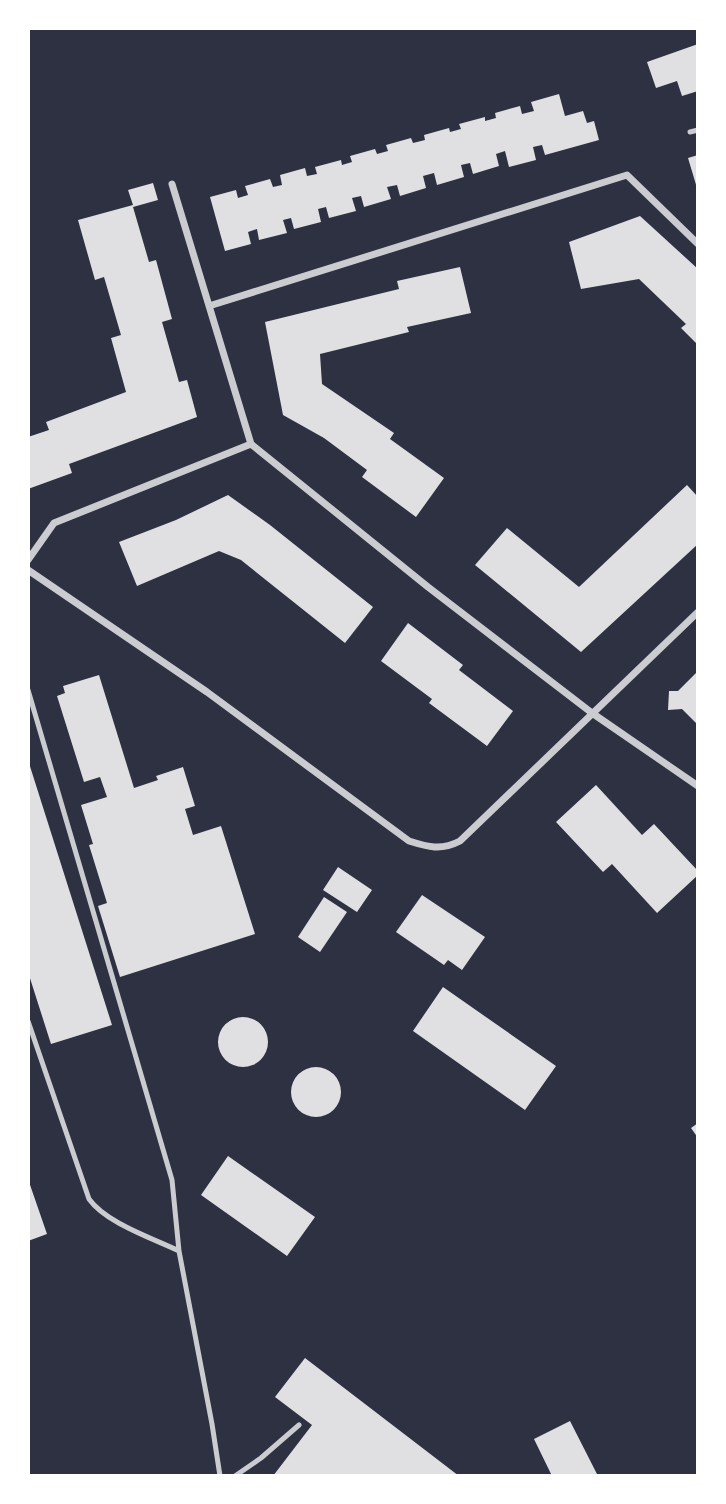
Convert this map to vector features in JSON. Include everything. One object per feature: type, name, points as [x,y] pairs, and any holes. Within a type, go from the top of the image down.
[{"type":"street","points":[[209,306],[627,175],[698,244]]},
{"type":"street","points":[[172,184],[251,444],[428,587],[592,713],[698,786]]},
{"type":"street","points":[[28,560],[54,523],[251,444]]},
{"type":"street","points":[[28,570],[207,692],[409,841],[431,848],[447,848],[460,841],[698,611]]},
{"type":"lane","points":[[690,132],[698,130]]},
{"type":"lane","points":[[28,690],[172,1180],[178,1251],[220,1476]]},
{"type":"lane","points":[[28,1021],[89,1199],[101,1212],[178,1251]]},
{"type":"lane","points":[[235,1476],[261,1458],[299,1425]]},
{"type":"building","points":[[698,44],[698,91],[682,96],[677,81],[656,88],[647,62]]},
{"type":"building","points":[[559,94],[565,116],[583,111],[587,123],[594,121],[599,140],[545,155],[542,145],[533,147],[536,160],[509,167],[505,151],[496,154],[499,166],[473,174],[470,163],[461,165],[464,177],[437,185],[434,173],[423,176],[426,188],[400,196],[397,185],[387,187],[391,199],[364,207],[361,196],[352,198],[356,211],[329,218],[326,207],[318,209],[321,222],[294,229],[291,218],[283,220],[287,233],[259,240],[257,229],[248,232],[251,244],[225,251],[210,197],[236,190],[238,198],[248,195],[245,186],[270,179],[273,187],[282,185],[280,175],[305,168],[307,176],[317,174],[315,167],[341,160],[342,165],[352,162],[350,156],[375,149],[377,154],[388,151],[386,145],[411,138],[413,143],[425,140],[424,135],[449,128],[450,132],[461,129],[459,124],[485,117],[485,121],[496,118],[495,113],[520,106],[522,114],[534,111],[531,102]]},
{"type":"building","points":[[698,155],[698,188],[697,188],[688,158]]},
{"type":"building","points":[[153,183],[158,200],[133,207],[149,262],[156,260],[172,319],[162,322],[179,382],[187,380],[197,417],[69,464],[72,473],[28,489],[28,437],[49,430],[46,422],[126,392],[111,338],[121,335],[104,277],[95,280],[78,220],[133,205],[128,190]]},
{"type":"building","points":[[640,216],[698,269],[698,345],[681,328],[686,324],[639,279],[581,289],[569,242]]},
{"type":"building","points":[[460,267],[471,313],[407,327],[409,332],[320,354],[322,384],[394,433],[390,439],[444,478],[416,517],[362,477],[367,470],[324,438],[283,415],[265,322],[399,289],[397,281]]},
{"type":"building","points":[[687,485],[698,497],[698,544],[581,652],[475,565],[507,528],[579,587]]},
{"type":"building","points":[[228,495],[373,607],[345,643],[241,560],[219,551],[137,586],[119,542],[176,520]]},
{"type":"building","points":[[408,623],[463,665],[459,670],[513,711],[487,746],[429,703],[432,699],[381,661]]},
{"type":"building","points":[[698,671],[698,725],[682,709],[668,710],[669,691],[678,691]]},
{"type":"building","points":[[99,675],[134,788],[158,780],[156,776],[183,767],[195,806],[185,809],[193,835],[221,826],[255,934],[120,977],[98,906],[107,903],[89,845],[93,844],[81,805],[107,797],[100,777],[84,782],[57,696],[65,693],[63,686]]},
{"type":"building","points":[[28,760],[112,1025],[51,1044],[28,972]]},
{"type":"building","points":[[596,785],[642,835],[654,824],[698,871],[698,875],[657,913],[612,864],[603,872],[556,822]]},
{"type":"building","points":[[338,867],[372,890],[357,912],[323,890]]},
{"type":"building","points":[[422,895],[485,937],[462,970],[448,960],[444,965],[396,932]]},
{"type":"building","points":[[324,897],[347,912],[320,952],[298,937]]},
{"type":"building","points":[[443,987],[556,1066],[525,1110],[413,1031]]},
{"type":"building","points":[[243,1017],[261,1024],[268,1042],[261,1060],[243,1067],[225,1060],[218,1042],[225,1024]]},
{"type":"building","points":[[316,1067],[334,1074],[341,1092],[334,1110],[316,1117],[298,1110],[291,1092],[298,1074]]},
{"type":"building","points":[[698,1123],[698,1138],[691,1128]]},
{"type":"building","points":[[228,1156],[315,1217],[287,1256],[201,1195]]},
{"type":"building","points":[[28,1179],[47,1234],[28,1241]]},
{"type":"building","points":[[305,1358],[459,1476],[273,1476],[312,1425],[275,1397]]},
{"type":"building","points":[[570,1421],[598,1476],[552,1476],[534,1439]]}]
